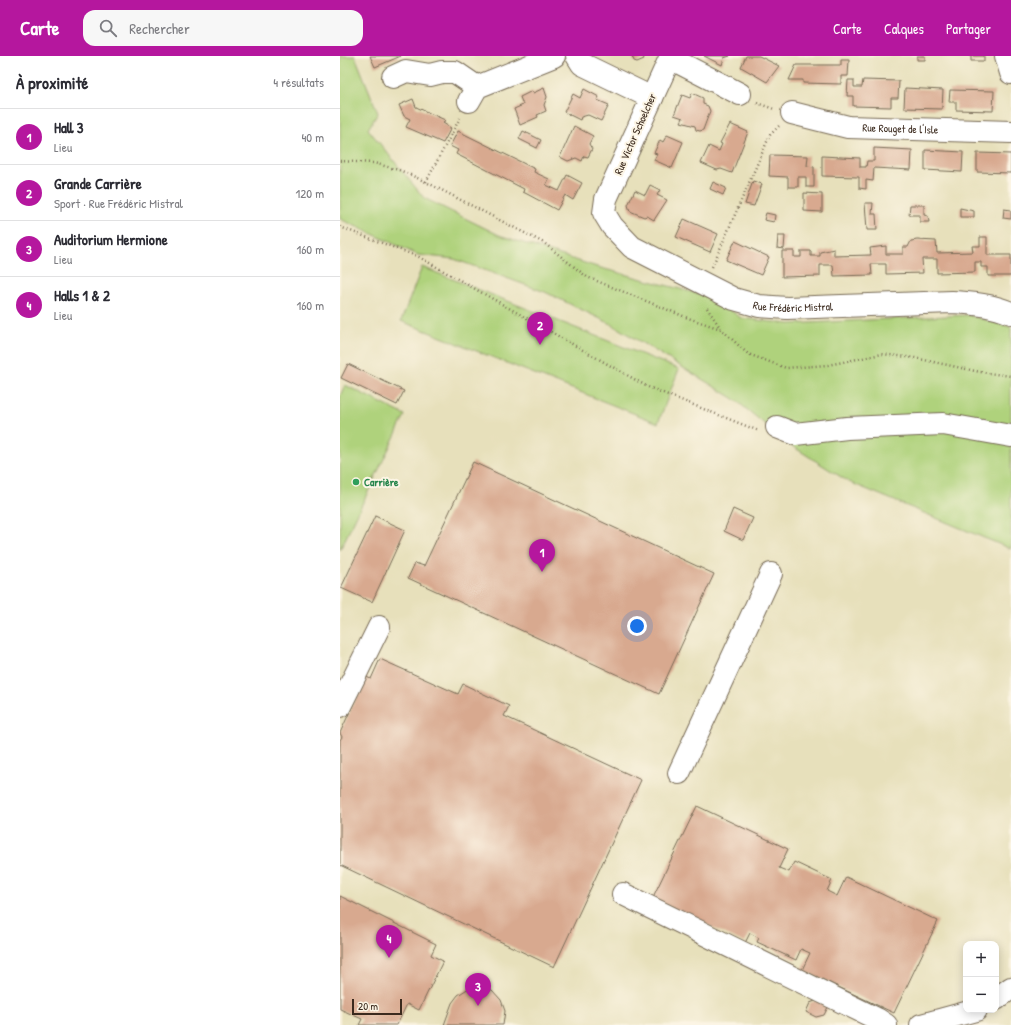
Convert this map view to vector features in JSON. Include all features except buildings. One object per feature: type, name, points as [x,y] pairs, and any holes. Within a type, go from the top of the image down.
[{"type":"street","points":[[393,76],[406,71],[430,75],[442,72],[455,72],[473,94],[554,56]]},
{"type":"street","points":[[577,56],[582,64],[652,98]]},
{"type":"street","points":[[1006,56],[1011,73]]},
{"type":"street","points":[[670,57],[740,94]]},
{"type":"street","name":"Rue Victor Schoelcher","points":[[604,213],[606,199],[670,57]]},
{"type":"street","name":"Rue Rouget de l'Isle","points":[[792,113],[848,126],[1011,132]]},
{"type":"street","name":"Rue Frédéric Mistral","points":[[604,213],[612,226],[632,247],[734,300],[759,306],[787,308],[952,302],[974,303],[998,307],[1011,313]]},
{"type":"street","points":[[777,427],[795,434],[847,428],[943,424],[1011,436]]},
{"type":"street","points":[[679,773],[771,574]]},
{"type":"street","points":[[340,706],[379,626]]},
{"type":"street","points":[[623,894],[805,983],[886,1025]]},
{"type":"street","points":[[999,997],[1011,988]]},
{"type":"street","points":[[921,1025],[965,1013]]},
{"type":"path","points":[[340,161],[374,163],[402,171],[426,182],[473,94]]},
{"type":"path","points":[[740,94],[767,108],[792,113]]},
{"type":"path","points":[[704,285],[770,135],[792,113]]},
{"type":"path","points":[[340,228],[419,257],[648,387],[760,431],[777,427]]},
{"type":"green space","points":[[340,56],[355,56],[378,113],[368,129],[424,198],[499,235],[597,267],[714,298],[741,318],[789,324],[968,315],[1011,327],[1011,549],[849,482],[789,444],[733,398],[611,324],[545,292],[454,259],[418,255],[340,219]]},
{"type":"green space","points":[[422,267],[679,369],[658,423],[401,321]]},
{"type":"green space","name":"Carrière","points":[[345,385],[405,415],[340,550],[340,396]]},
{"type":"place","name":"Grande Carrière","points":[[540,345]]},
{"type":"place","name":"Carrière","points":[[356,482]]},
{"type":"place","name":"Hall 3","points":[[542,572]]},
{"type":"place","name":"Halls 1 & 2","points":[[389,958]]},
{"type":"place","name":"Auditorium Hermione","points":[[478,1006]]}]
